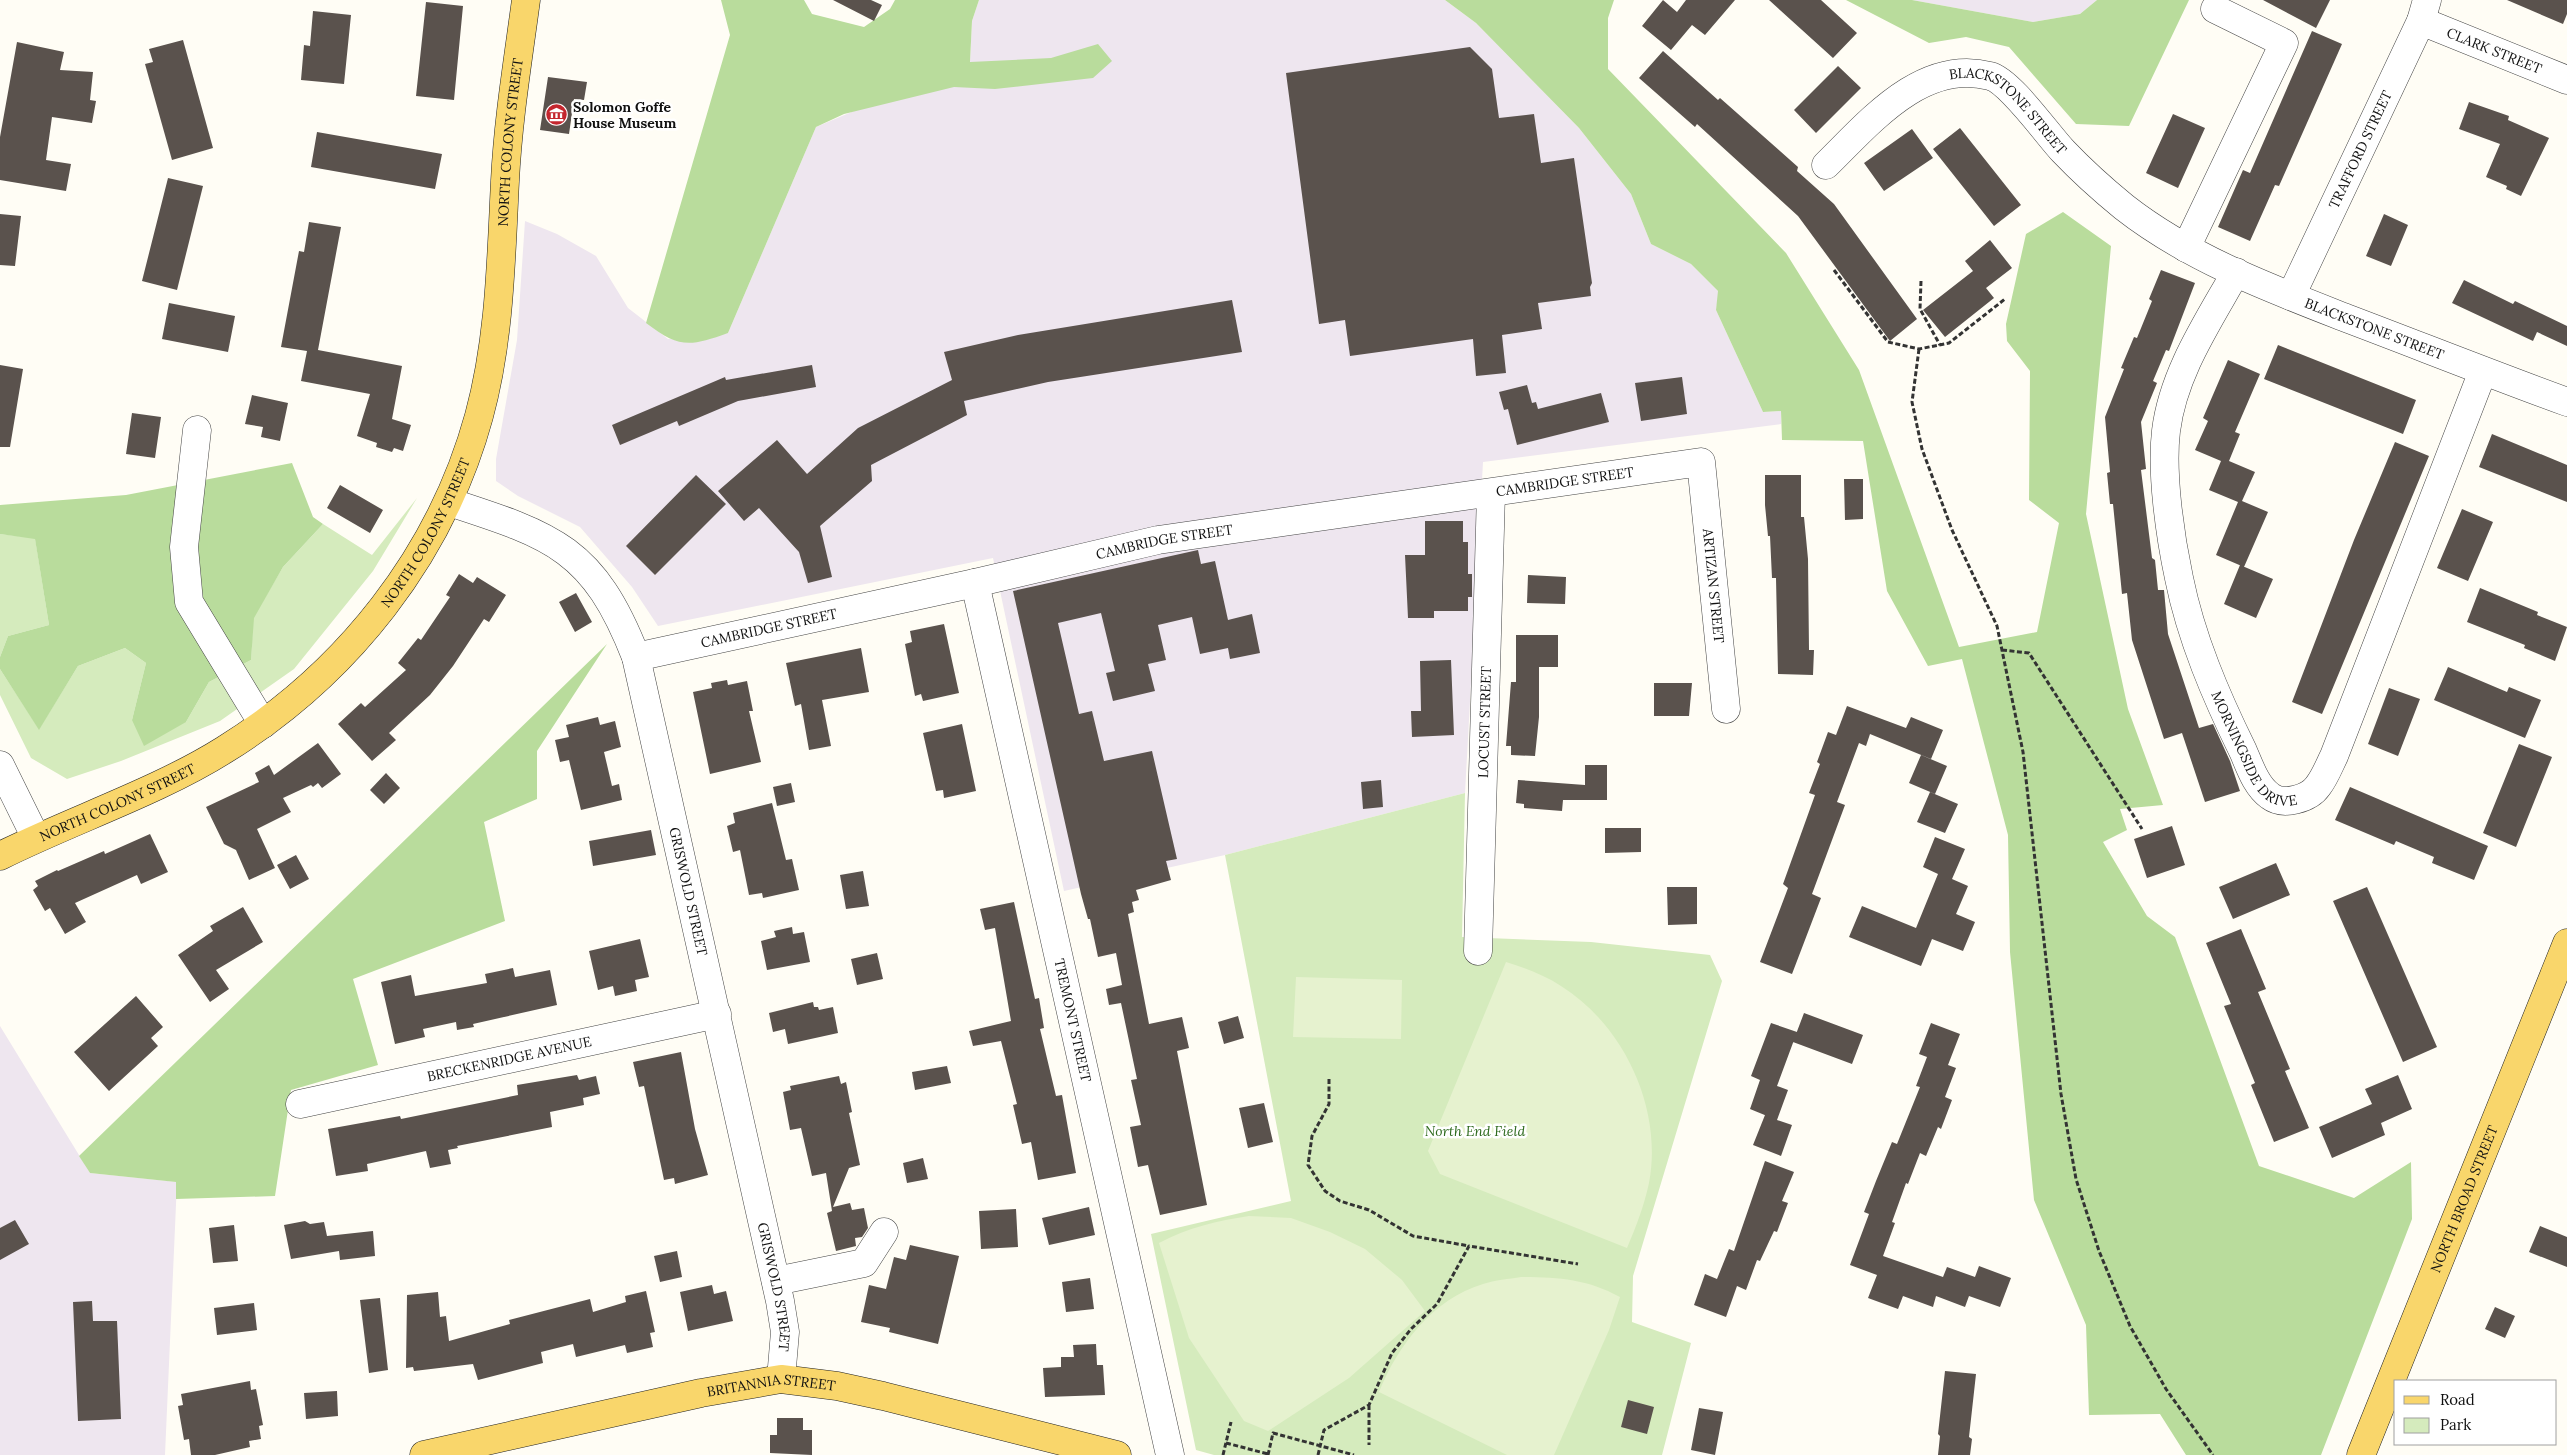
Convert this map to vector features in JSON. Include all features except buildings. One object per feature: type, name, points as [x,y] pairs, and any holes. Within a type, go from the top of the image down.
[{"type":"main road","name":"NORTH COLONY STREET","points":[[0,856],[180,774],[223,751],[263,724],[337,659],[368,625],[400,586],[428,542],[449,502],[480,414],[497,322],[503,251],[508,137],[526,0]]},
{"type":"main road","name":"NORTH BROAD STREET","points":[[2361,1455],[2567,943]]},
{"type":"main road","name":"BRITANNIA STREET","points":[[424,1455],[502,1446],[701,1393],[781,1379],[837,1386],[883,1396],[1117,1455]]},
{"type":"street","points":[[2186,248],[2284,43],[2215,9]]},
{"type":"street","name":"CLARK STREET","points":[[2424,10],[2567,80]]},
{"type":"street","name":"TRAFFORD STREET","points":[[2291,296],[2424,10]]},
{"type":"street","name":"BLACKSTONE STREET","points":[[1826,166],[1868,124],[1899,97],[1937,77],[1965,72],[1993,76],[2016,96],[2062,150],[2098,187],[2138,218],[2186,248],[2291,296],[2567,402]]},
{"type":"street","name":"MORNINGSIDE DRIVE","points":[[2236,272],[2200,338],[2171,404],[2166,432],[2166,470],[2170,526],[2179,578],[2193,629],[2228,721],[2259,784],[2271,797],[2287,801],[2304,797],[2318,787],[2334,756],[2483,371]]},
{"type":"street","points":[[198,430],[184,547],[188,602],[263,724]]},
{"type":"street","name":"CAMBRIDGE STREET","points":[[636,657],[975,583],[1158,540],[1701,462]]},
{"type":"street","name":"ARTIZAN STREET","points":[[1701,462],[1726,709]]},
{"type":"street","name":"LOCUST STREET","points":[[1478,951],[1491,493]]},
{"type":"street","name":"GRISWOLD STREET","points":[[449,502],[514,523],[554,541],[580,561],[602,588],[621,620],[636,657],[776,1281],[785,1332],[781,1379]]},
{"type":"street","name":"TREMONT STREET","points":[[975,583],[1170,1455]]},
{"type":"street","points":[[0,765],[36,838]]},
{"type":"street","name":"BRECKENRIDGE AVENUE","points":[[300,1104],[717,1014]]},
{"type":"street","points":[[776,1281],[864,1263],[884,1232]]},
{"type":"path","points":[[1834,270],[1888,342],[1918,349],[1949,344],[2005,300]]},
{"type":"path","points":[[1921,281],[1920,309],[1940,345]]},
{"type":"path","points":[[1918,349],[1912,402],[1922,449],[1952,530],[1997,626],[2023,752],[2061,1094],[2076,1179],[2099,1251],[2130,1326],[2166,1389],[2212,1455]]},
{"type":"path","points":[[2002,650],[2029,653],[2142,829]]},
{"type":"path","points":[[1329,1079],[1329,1104],[1312,1136],[1308,1165],[1325,1190],[1340,1201],[1369,1210],[1413,1236],[1578,1264]]},
{"type":"path","points":[[1369,1444],[1369,1404],[1392,1353],[1411,1328],[1437,1304],[1469,1246]]},
{"type":"path","points":[[1318,1455],[1324,1430],[1369,1404]]},
{"type":"path","points":[[1223,1455],[1230,1422]]},
{"type":"path","points":[[1226,1444],[1268,1454],[1273,1433],[1354,1455]]},
{"type":"shaded area","points":[[979,0],[1445,0],[1476,23],[1579,128],[1631,194],[1651,244],[1691,264],[1719,292],[1716,310],[1763,412],[1781,411],[1781,424],[1483,462],[1465,793],[1225,855],[1064,891],[993,558],[658,626],[632,587],[580,527],[518,496],[496,481],[496,459],[517,340],[525,221],[557,234],[596,256],[628,308],[668,339],[728,333],[816,127],[970,62],[972,21]]},
{"type":"shaded area","points":[[1912,0],[2097,0],[2080,14],[2033,22]]},
{"type":"shaded area","points":[[0,1026],[90,1173],[177,1182],[165,1455],[0,1455]]},
{"type":"green space","points":[[721,0],[804,0],[812,14],[864,27],[890,9],[895,0],[979,0],[972,21],[970,62],[1051,58],[1098,44],[1112,61],[1093,78],[995,89],[954,87],[844,114],[816,127],[728,333],[703,341],[685,343],[667,337],[646,323],[730,35]]},
{"type":"green space","points":[[1445,0],[1614,0],[1608,18],[1608,69],[1786,253],[1859,370],[1959,647],[2037,632],[2059,523],[2029,500],[2030,371],[2007,341],[2006,324],[2026,234],[2063,212],[2111,246],[2086,514],[2128,709],[2163,805],[2120,809],[2127,830],[2103,842],[2147,916],[2175,937],[2259,1166],[2354,1198],[2411,1162],[2412,1219],[2321,1455],[2186,1455],[2160,1414],[2089,1415],[2086,1325],[2034,1200],[2010,952],[2008,835],[1962,659],[1928,666],[1887,591],[1863,441],[1782,440],[1781,411],[1763,412],[1716,310],[1718,291],[1691,264],[1651,244],[1631,194],[1579,128],[1476,23]]},
{"type":"green space","points":[[1846,0],[1912,0],[2033,22],[2080,14],[2097,0],[2189,0],[2129,126],[2076,124],[2009,47],[1966,37],[1929,43]]},
{"type":"green space","points":[[292,463],[313,517],[323,524],[283,567],[254,618],[251,660],[209,682],[186,722],[144,746],[132,720],[146,663],[125,648],[78,666],[39,730],[0,669],[0,657],[8,636],[49,625],[35,539],[0,534],[0,505],[126,495]]},
{"type":"green space","points":[[417,498],[373,571],[294,669],[220,721],[121,761],[67,779],[31,758],[0,695],[0,669],[39,729],[78,666],[125,648],[146,663],[132,720],[186,722],[209,682],[251,660],[253,618],[283,567],[323,524],[372,555]]},
{"type":"green space","points":[[0,534],[35,538],[49,625],[8,636],[0,657]]},
{"type":"green space","points":[[607,644],[537,751],[537,799],[484,822],[505,921],[353,979],[378,1065],[291,1090],[275,1196],[176,1199],[176,1182],[90,1173],[79,1156]]},
{"type":"green space","name":"North End Field","points":[[1465,793],[1462,937],[1591,942],[1710,955],[1722,981],[1633,1276],[1632,1322],[1691,1343],[1662,1455],[1214,1455],[1196,1450],[1151,1234],[1291,1201],[1225,855]]},
{"type":"green space","points":[[1506,962],[1548,978],[1584,1003],[1604,1023],[1621,1047],[1634,1072],[1644,1099],[1650,1127],[1652,1155],[1647,1192],[1627,1248],[1440,1174],[1428,1151]]},
{"type":"green space","points":[[1296,977],[1402,980],[1401,1039],[1293,1037]]},
{"type":"green space","points":[[1249,1216],[1291,1218],[1330,1232],[1365,1249],[1402,1280],[1425,1311],[1349,1378],[1268,1431],[1244,1421],[1189,1338],[1159,1243],[1203,1225]]},
{"type":"green space","points":[[1521,1277],[1572,1280],[1596,1286],[1620,1297],[1609,1330],[1554,1455],[1507,1455],[1379,1392],[1396,1357],[1419,1326],[1433,1312],[1465,1291],[1488,1283]]},
{"type":"place","name":"Solomon Goffe House Museum","points":[[557,115]]}]
